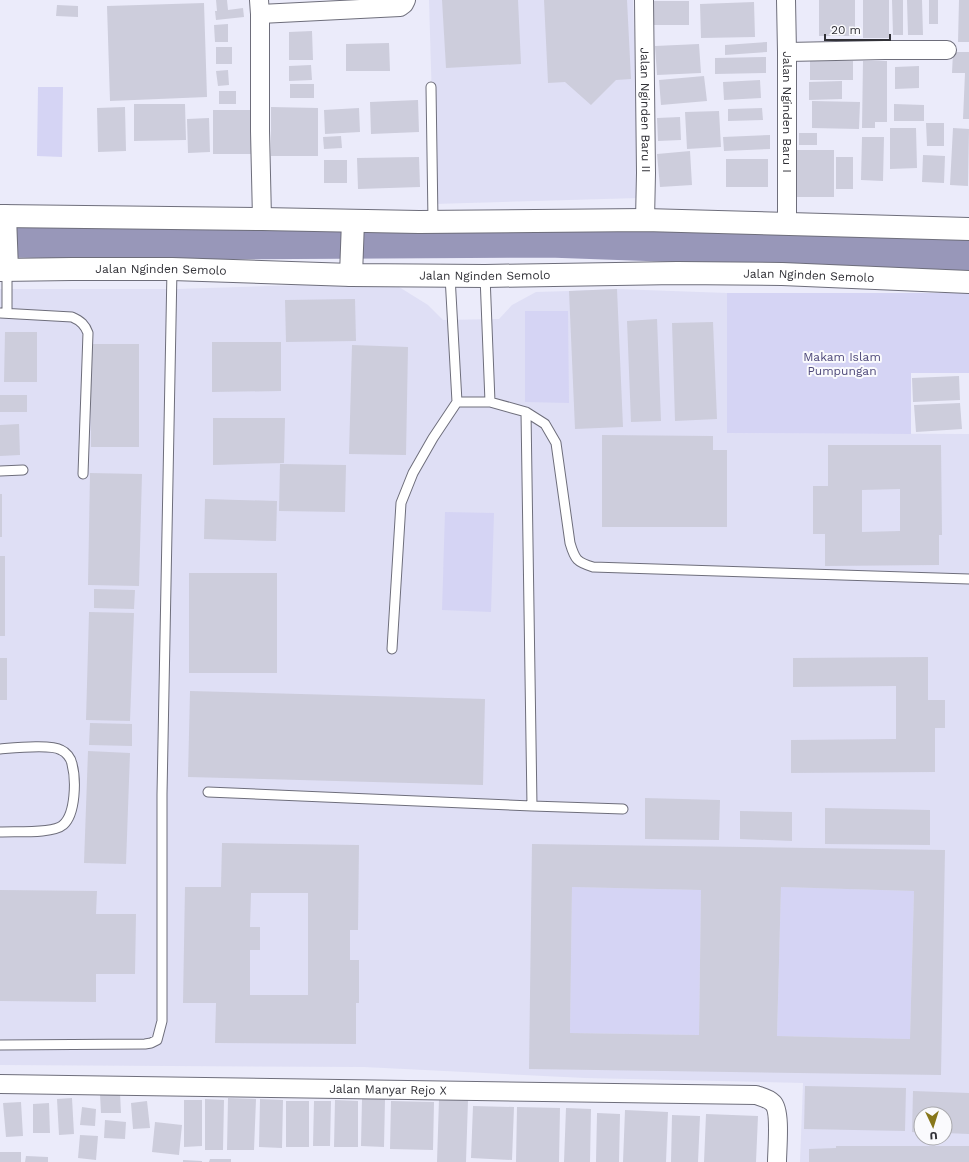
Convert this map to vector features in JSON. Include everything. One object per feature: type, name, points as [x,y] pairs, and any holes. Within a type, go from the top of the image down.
[{"type":"main road","points":[[4,265],[3,221],[262,219],[352,227],[433,222],[645,220],[969,229]]},
{"type":"main road","points":[[351,266],[352,227]]},
{"type":"main road","name":"Jalan Nginden Semolo","points":[[4,265],[72,269],[351,266],[450,276],[677,273],[782,274],[969,282]]},
{"type":"street","points":[[262,219],[260,7],[400,7],[406,0]]},
{"type":"street","name":"Jalan Nginden Baru II","points":[[644,0],[646,174],[645,220]]},
{"type":"street","name":"Jalan Nginden Baru I","points":[[786,0],[787,224]]},
{"type":"street","points":[[787,52],[947,50]]},
{"type":"street","name":"Jalan Manyar Rejo X","points":[[0,1084],[756,1096],[767,1098],[774,1104],[778,1114],[777,1162]]},
{"type":"lane","points":[[431,87],[433,222]]},
{"type":"lane","points":[[4,265],[3,313],[72,317],[80,321],[85,326],[88,333],[83,474]]},
{"type":"lane","points":[[0,1045],[145,1044],[157,1040],[162,1021],[163,786],[172,269]]},
{"type":"lane","points":[[392,649],[401,503],[413,473],[433,438],[457,402],[450,276]]},
{"type":"lane","points":[[485,276],[490,402]]},
{"type":"lane","points":[[457,402],[490,402],[526,412],[545,424],[556,443],[570,544],[574,556],[581,563],[593,567],[969,579]]},
{"type":"lane","points":[[526,412],[532,806]]},
{"type":"lane","points":[[0,471],[23,470]]},
{"type":"lane","points":[[0,749],[48,747],[60,749],[67,754],[72,763],[74,788],[73,805],[69,817],[63,826],[52,830],[0,832]]},
{"type":"lane","points":[[208,792],[623,809]]},
{"type":"shaded area","points":[[429,0],[633,0],[639,198],[435,204]]},
{"type":"shaded area","points":[[391,282],[428,305],[443,320],[499,319],[512,305],[536,292],[617,289],[727,293],[727,433],[969,434],[969,1162],[800,1162],[803,1083],[585,1078],[364,1067],[0,1065],[0,289],[177,289]]},
{"type":"green space","points":[[38,87],[63,87],[62,157],[37,156]]},
{"type":"green space","name":"Makam Islam Pumpungan","points":[[727,293],[969,293],[969,373],[911,373],[911,434],[727,433]]},
{"type":"green space","points":[[525,311],[568,311],[569,403],[525,402]]},
{"type":"green space","points":[[445,512],[494,513],[491,612],[442,610]]},
{"type":"green space","points":[[572,887],[701,890],[699,1035],[570,1033]]},
{"type":"green space","points":[[781,887],[914,891],[910,1039],[777,1036]]},
{"type":"building","points":[[216,0],[227,0],[228,10],[243,8],[244,17],[216,20]]},
{"type":"building","points":[[442,0],[518,0],[521,64],[446,68]]},
{"type":"building","points":[[544,0],[627,0],[631,79],[616,80],[591,105],[565,82],[548,83]]},
{"type":"building","points":[[819,0],[855,0],[855,36],[819,36]]},
{"type":"building","points":[[863,0],[889,0],[889,38],[863,38]]},
{"type":"building","points":[[892,0],[903,0],[903,35],[893,35]]},
{"type":"building","points":[[907,0],[922,0],[923,35],[908,35]]},
{"type":"building","points":[[929,0],[938,0],[938,24],[929,24]]},
{"type":"building","points":[[959,0],[969,0],[969,42],[958,42]]},
{"type":"building","points":[[651,1],[689,1],[689,25],[651,25]]},
{"type":"building","points":[[754,2],[755,37],[701,38],[700,4]]},
{"type":"building","points":[[204,3],[207,97],[110,101],[107,6]]},
{"type":"building","points":[[57,5],[78,6],[78,17],[56,16]]},
{"type":"building","points":[[228,24],[228,42],[215,42],[214,25]]},
{"type":"building","points":[[312,31],[313,60],[289,60],[289,32]]},
{"type":"building","points":[[767,42],[767,52],[725,55],[725,45]]},
{"type":"building","points":[[389,43],[390,71],[346,71],[346,44]]},
{"type":"building","points":[[699,44],[701,73],[657,75],[655,46]]},
{"type":"building","points":[[216,47],[232,47],[232,64],[216,64]]},
{"type":"building","points":[[953,52],[969,52],[969,119],[963,119],[965,73],[952,73]]},
{"type":"building","points":[[766,57],[766,73],[715,74],[715,58]]},
{"type":"building","points":[[810,61],[853,61],[853,80],[810,80]]},
{"type":"building","points":[[863,61],[887,61],[887,122],[875,122],[875,128],[862,128]]},
{"type":"building","points":[[311,65],[312,80],[289,81],[289,66]]},
{"type":"building","points":[[919,66],[919,88],[895,89],[895,67]]},
{"type":"building","points":[[228,70],[229,85],[218,86],[216,71]]},
{"type":"building","points":[[704,76],[707,101],[661,105],[659,80]]},
{"type":"building","points":[[760,80],[761,98],[724,100],[723,82]]},
{"type":"building","points":[[842,81],[842,99],[809,100],[809,82]]},
{"type":"building","points":[[290,84],[314,84],[314,98],[290,98]]},
{"type":"building","points":[[219,91],[236,91],[236,104],[219,104]]},
{"type":"building","points":[[418,100],[419,132],[371,134],[370,102]]},
{"type":"building","points":[[812,101],[860,102],[859,129],[812,128]]},
{"type":"building","points":[[134,104],[185,104],[186,140],[134,141]]},
{"type":"building","points":[[894,104],[924,105],[924,121],[894,121]]},
{"type":"building","points":[[125,107],[126,151],[98,152],[97,108]]},
{"type":"building","points":[[271,107],[318,108],[318,156],[271,156]]},
{"type":"building","points":[[359,108],[360,132],[325,134],[324,110]]},
{"type":"building","points":[[762,108],[763,120],[728,121],[728,109]]},
{"type":"building","points":[[213,110],[255,110],[255,154],[213,154]]},
{"type":"building","points":[[719,111],[721,147],[687,149],[685,112]]},
{"type":"building","points":[[680,117],[681,140],[658,141],[657,118]]},
{"type":"building","points":[[209,118],[210,152],[188,153],[187,119]]},
{"type":"building","points":[[926,123],[944,123],[944,146],[927,146]]},
{"type":"building","points":[[890,128],[916,128],[917,168],[890,169]]},
{"type":"building","points":[[953,128],[969,129],[968,186],[950,185]]},
{"type":"building","points":[[799,133],[817,133],[817,145],[799,145]]},
{"type":"building","points":[[770,135],[770,149],[724,151],[723,137]]},
{"type":"building","points":[[341,136],[342,148],[324,149],[323,137]]},
{"type":"building","points":[[862,137],[884,137],[883,181],[861,180]]},
{"type":"building","points":[[795,150],[834,150],[834,197],[795,197]]},
{"type":"building","points":[[690,151],[692,185],[660,187],[657,154]]},
{"type":"building","points":[[923,155],[945,156],[944,183],[922,182]]},
{"type":"building","points":[[419,157],[420,187],[358,189],[357,158]]},
{"type":"building","points":[[836,157],[853,157],[853,189],[836,189]]},
{"type":"building","points":[[726,159],[768,159],[768,187],[726,187]]},
{"type":"building","points":[[324,160],[347,160],[347,183],[324,183]]},
{"type":"building","points":[[617,289],[623,427],[575,429],[569,291]]},
{"type":"building","points":[[355,299],[356,341],[286,342],[285,300]]},
{"type":"building","points":[[657,319],[661,421],[631,422],[627,321]]},
{"type":"building","points":[[713,322],[717,419],[675,421],[672,323]]},
{"type":"building","points":[[5,332],[37,332],[37,382],[4,382]]},
{"type":"building","points":[[212,342],[281,342],[281,391],[212,392]]},
{"type":"building","points":[[91,344],[139,344],[139,447],[91,447]]},
{"type":"building","points":[[352,345],[408,347],[406,455],[349,454]]},
{"type":"building","points":[[959,376],[960,400],[913,402],[912,378]]},
{"type":"building","points":[[0,395],[27,395],[27,412],[0,412]]},
{"type":"building","points":[[960,403],[962,429],[916,432],[914,405]]},
{"type":"building","points":[[213,418],[285,418],[284,463],[213,465]]},
{"type":"building","points":[[19,424],[20,455],[0,456],[0,425]]},
{"type":"building","points":[[602,435],[713,436],[713,450],[727,450],[727,527],[602,527]]},
{"type":"building","points":[[828,445],[941,445],[942,535],[939,535],[939,565],[825,566],[825,534],[813,534],[813,486],[828,486]],"holes":[[[900,489],[900,531],[862,532],[862,490]]]},
{"type":"building","points":[[280,464],[346,465],[345,512],[279,511]]},
{"type":"building","points":[[90,473],[142,474],[139,586],[88,585]]},
{"type":"building","points":[[0,494],[2,494],[2,537],[0,537]]},
{"type":"building","points":[[205,499],[277,501],[276,541],[204,539]]},
{"type":"building","points":[[0,556],[5,556],[5,636],[0,636]]},
{"type":"building","points":[[189,573],[277,573],[277,673],[189,673]]},
{"type":"building","points":[[94,589],[135,590],[134,609],[94,608]]},
{"type":"building","points":[[89,612],[134,613],[130,721],[86,720]]},
{"type":"building","points":[[928,657],[928,700],[945,700],[945,728],[935,728],[935,772],[791,773],[791,740],[896,739],[896,686],[793,687],[793,658]]},
{"type":"building","points":[[0,658],[7,658],[7,700],[0,700]]},
{"type":"building","points":[[190,691],[485,699],[483,785],[188,777]]},
{"type":"building","points":[[90,723],[132,724],[132,746],[89,745]]},
{"type":"building","points":[[88,751],[130,753],[126,864],[84,863]]},
{"type":"building","points":[[645,798],[720,800],[719,840],[645,839]]},
{"type":"building","points":[[825,808],[930,810],[930,845],[825,844]]},
{"type":"building","points":[[740,811],[792,812],[792,841],[740,839]]},
{"type":"building","points":[[222,843],[359,845],[358,930],[350,930],[350,960],[359,960],[359,1003],[356,1003],[356,1044],[215,1043],[216,1003],[183,1003],[185,887],[221,887]],"holes":[[[251,893],[308,893],[308,995],[250,995],[250,950],[260,950],[260,927],[250,927]]]},
{"type":"building","points":[[532,844],[945,850],[941,1075],[529,1069]],"holes":[[[572,887],[701,890],[699,1035],[570,1033]],[[781,887],[914,891],[910,1039],[777,1036]]]},
{"type":"building","points":[[0,890],[97,891],[96,914],[136,914],[135,974],[96,974],[96,1002],[0,1001]]},
{"type":"building","points":[[805,1086],[906,1088],[905,1131],[804,1129]]},
{"type":"building","points":[[913,1091],[969,1093],[969,1134],[953,1133],[953,1106],[913,1106],[912,1132]]},
{"type":"building","points":[[120,1093],[121,1113],[101,1113],[100,1094]]},
{"type":"building","points":[[72,1098],[74,1134],[59,1135],[57,1099]]},
{"type":"building","points":[[228,1098],[256,1099],[254,1150],[227,1150]]},
{"type":"building","points":[[205,1099],[224,1100],[223,1150],[205,1150]]},
{"type":"building","points":[[260,1099],[283,1100],[282,1148],[259,1147]]},
{"type":"building","points":[[362,1099],[385,1099],[384,1147],[361,1146]]},
{"type":"building","points":[[439,1099],[468,1100],[466,1162],[437,1162]]},
{"type":"building","points":[[184,1100],[202,1100],[202,1146],[184,1147]]},
{"type":"building","points":[[335,1100],[358,1101],[358,1147],[334,1147]]},
{"type":"building","points":[[147,1101],[150,1128],[133,1129],[131,1103]]},
{"type":"building","points":[[286,1101],[309,1101],[309,1147],[286,1147]]},
{"type":"building","points":[[314,1101],[331,1101],[330,1146],[313,1146]]},
{"type":"building","points":[[391,1101],[434,1102],[433,1150],[390,1149]]},
{"type":"building","points":[[21,1102],[23,1136],[6,1137],[3,1103]]},
{"type":"building","points":[[49,1103],[50,1133],[33,1133],[33,1104]]},
{"type":"building","points":[[473,1106],[514,1107],[512,1160],[471,1158]]},
{"type":"building","points":[[82,1107],[96,1109],[95,1126],[80,1125]]},
{"type":"building","points":[[517,1107],[560,1108],[559,1162],[516,1162]]},
{"type":"building","points":[[566,1108],[591,1109],[590,1162],[564,1162]]},
{"type":"building","points":[[625,1110],[668,1112],[666,1162],[623,1162]]},
{"type":"building","points":[[597,1113],[620,1114],[619,1162],[596,1162]]},
{"type":"building","points":[[706,1114],[758,1116],[756,1162],[704,1162]]},
{"type":"building","points":[[672,1115],[700,1116],[698,1162],[671,1162]]},
{"type":"building","points":[[105,1120],[126,1122],[125,1139],[104,1138]]},
{"type":"building","points":[[155,1122],[182,1125],[179,1155],[152,1152]]},
{"type":"building","points":[[80,1135],[98,1136],[96,1160],[78,1158]]},
{"type":"building","points":[[836,1146],[969,1146],[969,1162],[809,1162],[809,1149],[836,1148]]},
{"type":"building","points":[[0,1152],[21,1152],[21,1162],[0,1162]]},
{"type":"building","points":[[26,1156],[48,1157],[48,1162],[25,1162]]},
{"type":"building","points":[[210,1159],[231,1159],[231,1162],[209,1162]]},
{"type":"building","points":[[183,1160],[202,1161],[202,1162],[183,1162]]},
{"type":"waterway","points":[[0,238],[208,240],[549,238],[969,253]]}]
